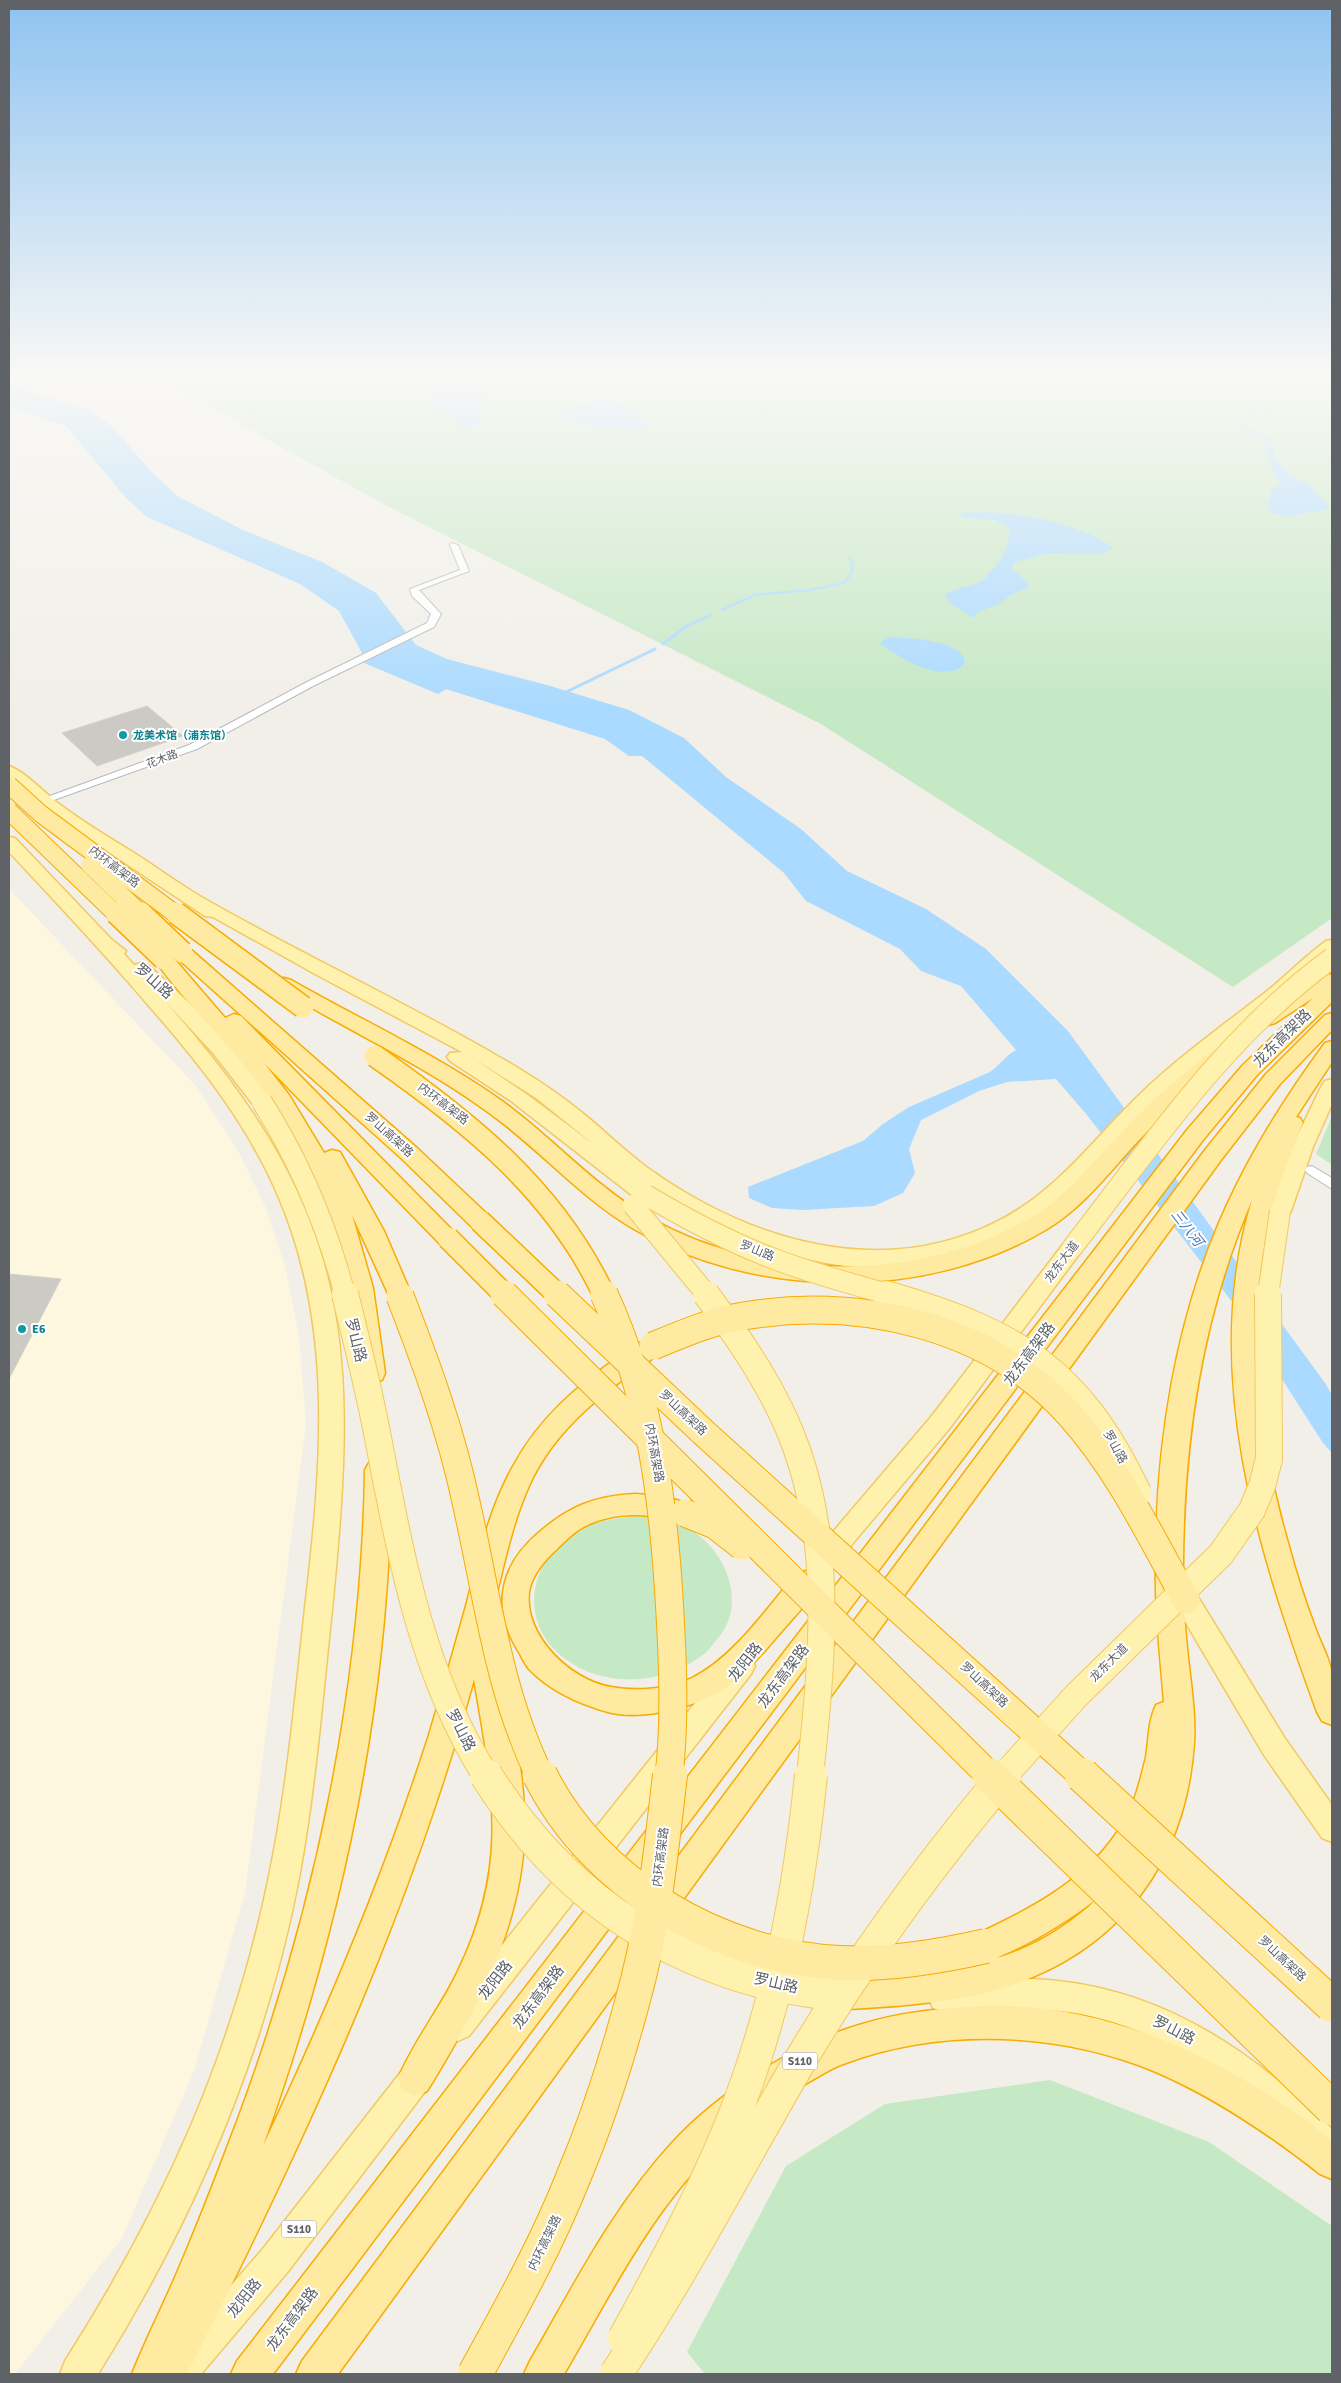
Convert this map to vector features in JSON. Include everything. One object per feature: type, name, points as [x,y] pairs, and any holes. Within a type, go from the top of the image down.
[{"type":"highway","name":"内环高架路","points":[[9,784],[40,802],[212,940],[303,1007],[450,1108],[500,1150],[560,1219],[605,1295],[638,1382],[650,1429],[659,1480],[669,1576],[672,1683],[670,1777],[654,1914],[614,2072],[587,2146],[555,2224],[506,2322],[475,2374]]},
{"type":"highway","name":"罗山高架路","points":[[40,802],[64,841],[173,955],[200,987],[274,1059],[448,1238],[913,1701],[1332,2108]]},
{"type":"highway","points":[[9,811],[173,955],[188,992],[235,1041],[274,1090],[310,1144],[334,1194],[351,1242],[366,1314],[376,1417],[378,1487],[371,1603],[364,1667],[341,1810],[322,1892],[281,2039],[241,2159],[208,2243],[151,2374]]},
{"type":"highway","points":[[212,940],[312,1001],[466,1088],[521,1127],[605,1199],[645,1226],[670,1238],[713,1254],[775,1268],[850,1274],[942,1263],[1007,1241],[1040,1223],[1064,1195],[1172,1095],[1253,1030],[1332,977]]},
{"type":"highway","name":"罗山高架路","points":[[173,955],[409,1153],[704,1433],[949,1653],[1332,2005]]},
{"type":"highway","name":"龙东高架路","points":[[315,2374],[1136,1236],[1195,1135],[1264,1056],[1332,991]]},
{"type":"highway","name":"龙东高架路","points":[[250,2374],[1136,1236],[1213,1155],[1273,1079],[1332,1019]]},
{"type":"highway","points":[[1332,1047],[1312,1074],[1261,1202],[1252,1243],[1247,1287],[1245,1334],[1248,1401],[1268,1517],[1283,1572],[1332,1712]]},
{"type":"highway","points":[[274,1059],[354,1195],[387,1264],[436,1392],[466,1499],[492,1630],[516,1725],[536,1774],[565,1821],[605,1865],[661,1907],[726,1940],[767,1952],[811,1960],[856,1964],[900,1963],[945,1957],[986,1946],[1027,1928],[1067,1904],[1102,1876],[1129,1844],[1147,1809],[1158,1771],[1164,1735],[1172,1638],[1170,1535],[1176,1442],[1189,1356],[1198,1317],[1222,1243],[1261,1202]]},
{"type":"highway","points":[[167,2374],[234,2244],[300,2106],[358,1970],[430,1777],[480,1606],[495,1543],[524,1470],[548,1433],[576,1402],[609,1374],[653,1346],[698,1328],[741,1316],[787,1310],[835,1309],[872,1312],[910,1321],[978,1346],[1036,1383],[1068,1413],[1094,1445],[1120,1482],[1186,1600]]},
{"type":"highway","points":[[806,1582],[740,1657],[701,1688],[678,1698],[648,1704],[603,1700],[567,1684],[550,1672],[535,1657],[524,1641],[517,1622],[515,1605],[518,1586],[525,1567],[536,1550],[553,1533],[577,1518],[602,1508],[631,1504],[662,1506],[714,1525],[737,1542],[913,1701]]},
{"type":"highway","points":[[415,2079],[447,2029],[473,1980],[498,1912],[506,1869],[509,1809],[504,1768],[484,1660],[480,1606]]},
{"type":"highway","points":[[829,1994],[878,1995],[996,1974],[1038,1956],[1073,1937],[1109,1909],[1136,1879],[1161,1828],[1174,1784],[1179,1739],[1177,1676],[1172,1638]]},
{"type":"highway","points":[[543,2374],[631,2225],[673,2168],[714,2127],[767,2086],[834,2050],[895,2032],[964,2023],[1035,2023],[1098,2035],[1156,2054],[1211,2079],[1266,2112],[1332,2162]]},
{"type":"main road","name":"罗山路","points":[[9,771],[40,802],[200,903],[239,932],[287,962],[470,1065],[518,1097],[646,1195],[698,1226],[753,1251],[794,1266],[962,1320],[1013,1344],[1062,1378],[1103,1425],[1118,1451],[1186,1600],[1274,1746],[1332,1830]]},
{"type":"main road","points":[[9,815],[74,822]]},
{"type":"main road","name":"罗山路","points":[[9,842],[106,943],[134,962],[170,993],[213,1039],[262,1102],[288,1146],[306,1184],[340,1278],[373,1412],[404,1569],[429,1655],[446,1699],[467,1743],[494,1788],[520,1824],[551,1861],[585,1892],[622,1919],[678,1950],[723,1969],[777,1985],[829,1994]]},
{"type":"main road","points":[[200,903],[337,980],[444,1033],[511,1072],[555,1102],[642,1175],[663,1189],[718,1219],[790,1244],[854,1259],[912,1255],[953,1247],[1005,1228],[1064,1195],[1147,1100],[1332,945]]},
{"type":"main road","points":[[78,2374],[144,2266],[182,2192],[216,2111],[240,2043],[267,1952],[298,1794],[330,1501],[334,1443],[333,1387],[323,1303],[306,1240],[282,1179],[251,1120],[231,1092],[198,1050],[106,943]]},
{"type":"main road","name":"龙东大道","points":[[806,1582],[940,1423],[1072,1248],[1194,1092],[1242,1036],[1279,999],[1332,958]]},
{"type":"main road","name":"龙东大道","points":[[616,2374],[674,2284],[782,2089],[921,1881],[1012,1766],[1093,1678],[1221,1554],[1253,1509],[1263,1486],[1269,1459],[1268,1285],[1261,1202],[1296,1160],[1332,1085]]},
{"type":"main road","points":[[549,1122],[600,1171],[652,1227],[718,1311],[762,1376],[781,1412],[807,1479],[819,1550],[822,1591],[815,1738],[804,1828],[776,1982],[752,2068],[700,2198],[604,2374]]},
{"type":"main road","name":"龙阳路","points":[[178,2374],[274,2262],[415,2079],[806,1582]]},
{"type":"main road","name":"罗山路","points":[[878,1995],[1026,1994],[1063,1996],[1101,2002],[1141,2014],[1183,2033],[1249,2075],[1281,2101],[1332,2152]]},
{"type":"street","name":"花木路","points":[[40,802],[168,758],[193,747],[213,734],[349,664],[431,625],[436,614],[416,594],[414,589],[465,571],[454,545]]},
{"type":"street","points":[[1312,1170],[1332,1185]]},
{"type":"shaded area","points":[[9,889],[196,1086],[237,1149],[265,1206],[285,1266],[299,1336],[306,1424],[245,1893],[194,2071],[122,2238],[15,2374],[9,2374]]},
{"type":"green space","points":[[350,485],[1332,485],[1332,918],[1233,987],[821,724],[385,505]]},
{"type":"green space","points":[[1332,1116],[1332,1165],[1316,1154]]},
{"type":"green space","points":[[633,1516],[672,1522],[687,1528],[706,1541],[724,1566],[732,1595],[731,1609],[727,1624],[719,1637],[704,1654],[688,1665],[670,1673],[650,1678],[611,1678],[592,1673],[574,1665],[558,1653],[546,1639],[538,1623],[534,1607],[535,1590],[539,1574],[547,1559],[558,1545],[572,1534],[594,1524]]},
{"type":"green space","points":[[1050,2080],[1209,2142],[1332,2226],[1332,2374],[705,2374],[687,2352],[786,2166],[885,2104]]},
{"type":"water","name":"三八河","points":[[115,485],[166,485],[177,496],[243,530],[322,562],[376,593],[416,645],[447,659],[547,685],[629,710],[684,738],[726,777],[801,829],[847,871],[926,909],[986,949],[1068,1031],[1325,1383],[1332,1395],[1332,1453],[1323,1443],[1233,1303],[1087,1115],[1056,1079],[1007,1082],[979,1091],[921,1120],[909,1149],[915,1173],[903,1193],[874,1206],[802,1210],[772,1208],[749,1198],[748,1187],[863,1141],[883,1124],[909,1107],[990,1072],[1016,1050],[961,986],[921,971],[900,949],[806,901],[784,873],[642,756],[629,756],[605,739],[446,689],[438,694],[364,663],[361,651],[339,611],[300,584],[147,517],[127,499]]},
{"type":"water","points":[[1310,485],[1329,507],[1327,510],[1287,516],[1273,513],[1267,508],[1272,488],[1278,486]]},
{"type":"water","points":[[965,512],[1011,514],[1056,522],[1085,532],[1112,546],[1112,549],[1102,554],[1050,553],[1015,562],[1012,568],[1029,584],[1028,588],[1012,594],[999,604],[978,612],[974,618],[949,603],[945,595],[956,589],[976,584],[985,578],[1004,554],[1010,528],[994,520],[958,517]]},
{"type":"water","points":[[891,637],[921,639],[944,644],[961,653],[965,660],[963,666],[953,671],[943,672],[920,667],[880,644],[883,640]]},
{"type":"building","name":"龙美术馆（浦东馆）","points":[[147,706],[183,736],[97,766],[62,733]]},
{"type":"building","name":"E6","points":[[9,1274],[61,1279],[9,1379]]},
{"type":"waterway","points":[[722,610],[755,595],[810,590],[844,583],[852,572],[852,561],[849,559]]},
{"type":"waterway","points":[[663,644],[687,626],[711,615]]},
{"type":"waterway","points":[[562,694],[655,649]]},
{"type":"place","name":"龙美术馆（浦东馆）","points":[[123,735]]},
{"type":"place","name":"E6","points":[[22,1329]]}]
